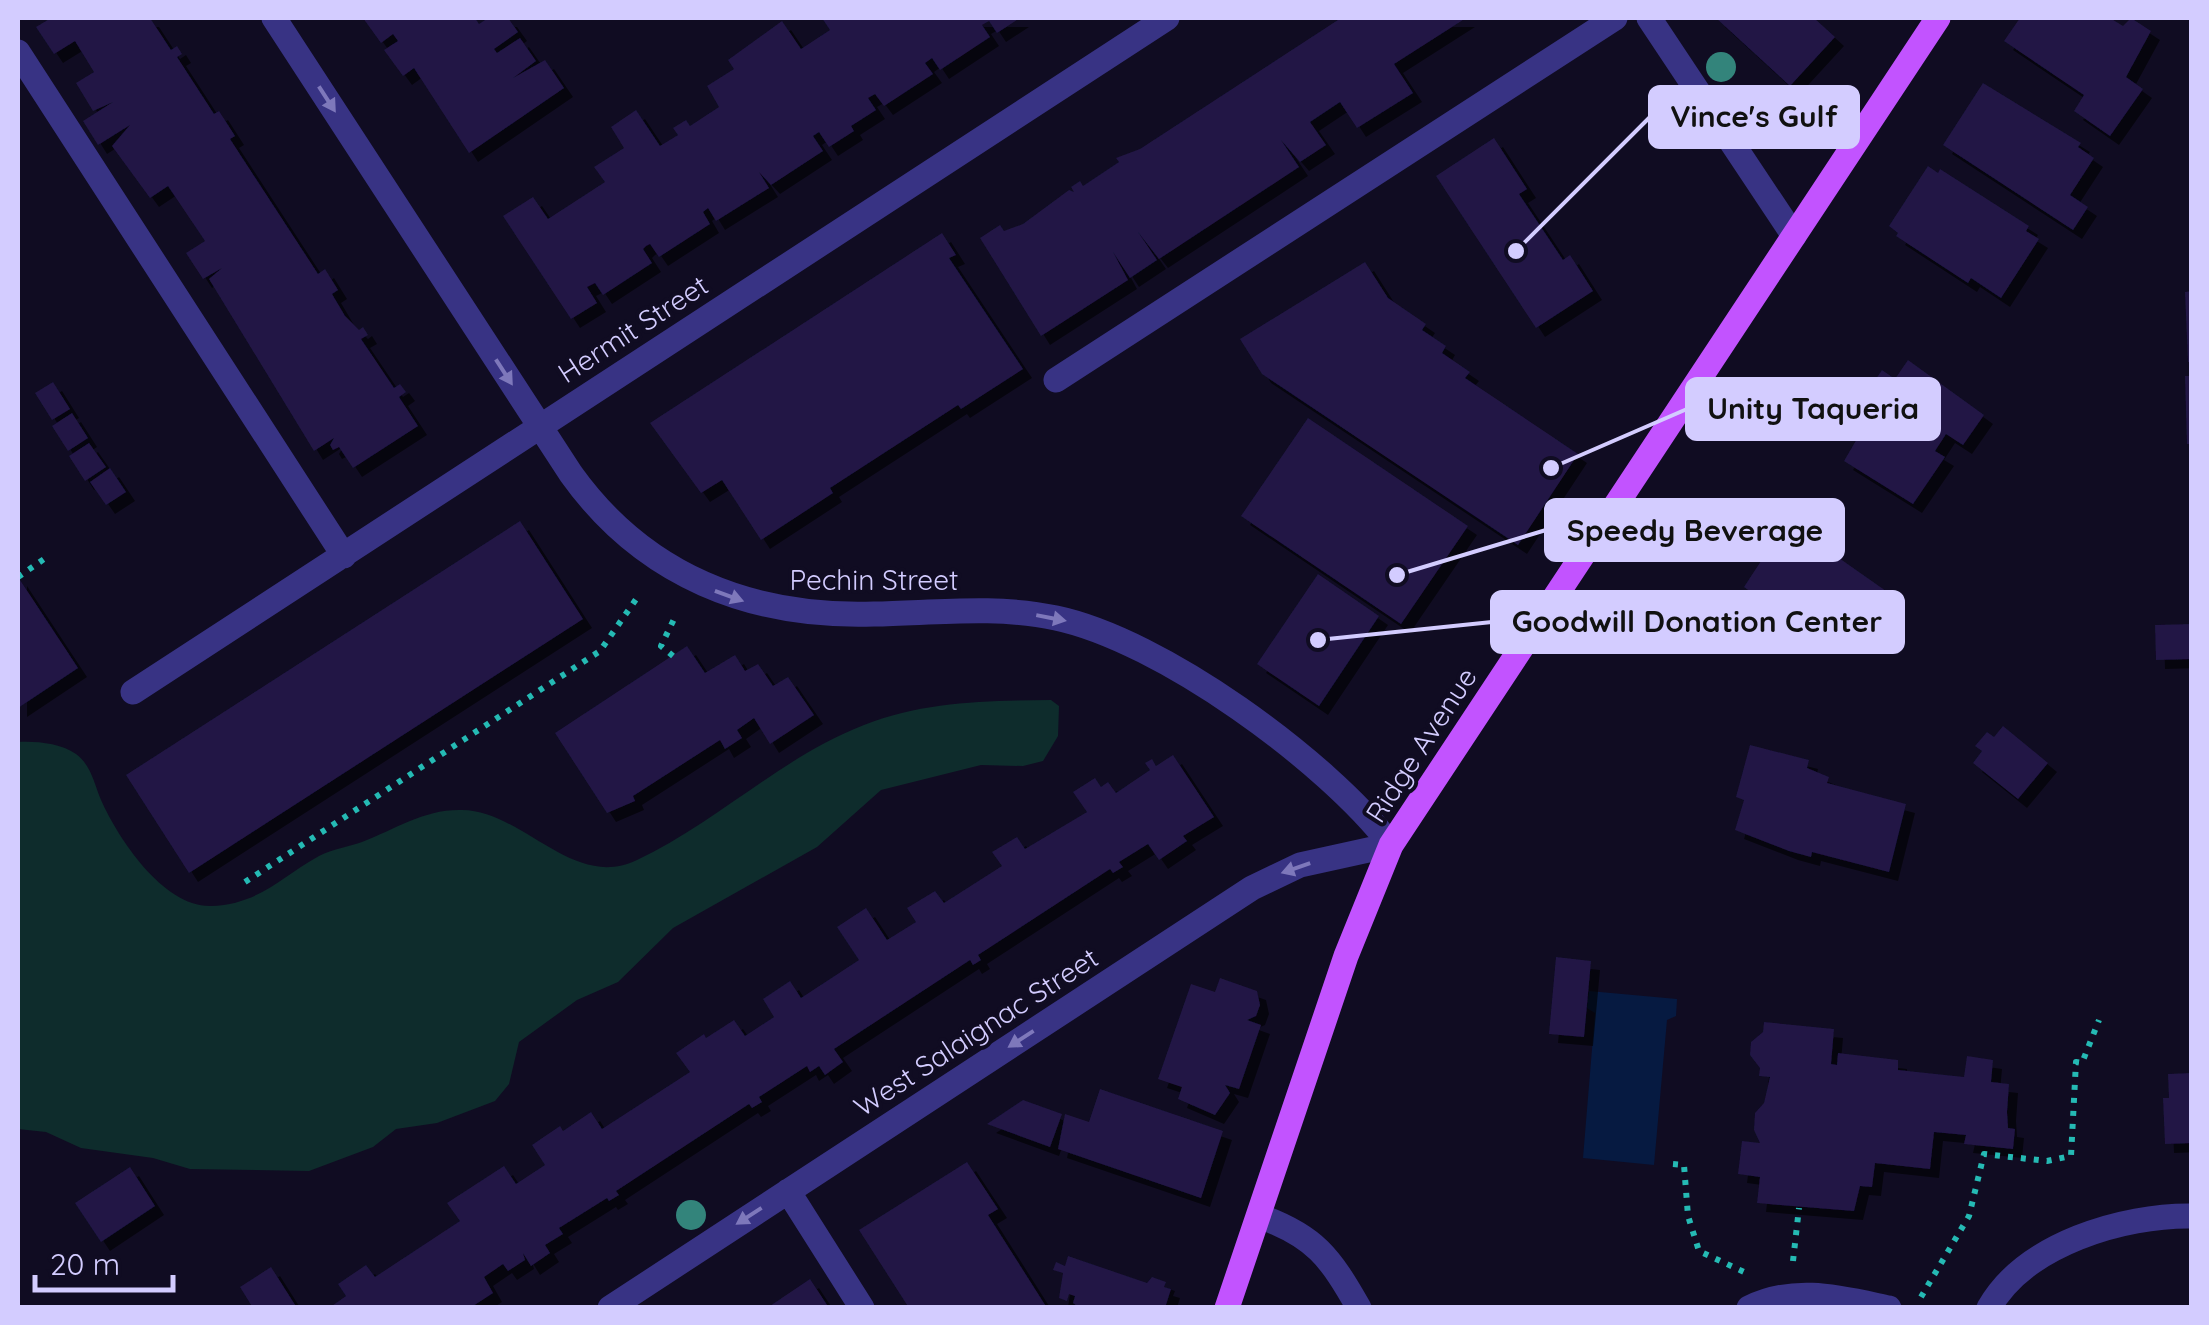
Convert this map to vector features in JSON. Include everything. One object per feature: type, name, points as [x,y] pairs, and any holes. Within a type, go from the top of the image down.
[{"type":"main road","name":"Ridge Avenue","points":[[1227,1308],[1346,956],[1391,846],[1938,18]]},
{"type":"street","name":"Hermit Street","points":[[133,692],[1167,18]]},
{"type":"street","points":[[1056,380],[1615,18]]},
{"type":"street","points":[[1649,18],[1794,236]]},
{"type":"street","name":"Pechin Street","points":[[281,20],[590,501],[666,567],[736,600],[806,613],[984,610],[1056,618],[1088,627],[1158,659],[1309,760],[1364,809],[1391,846]]},
{"type":"street","points":[[18,52],[344,556]]},
{"type":"street","name":"West Salaignac Street","points":[[620,1305],[1262,882],[1300,865],[1391,846]]},
{"type":"street","points":[[788,1191],[862,1308]]},
{"type":"street","points":[[1260,1216],[1299,1230],[1314,1243],[1336,1268],[1358,1308]]},
{"type":"street","points":[[1989,1308],[2014,1278],[2068,1243],[2142,1219],[2192,1216]]},
{"type":"street","points":[[1750,1308],[1772,1296],[1816,1294],[1889,1308]]},
{"type":"path","points":[[18,576],[48,557]]},
{"type":"path","points":[[244,882],[600,651],[639,595]]},
{"type":"path","points":[[673,656],[662,646],[675,617]]},
{"type":"path","points":[[1916,1308],[1969,1216],[1984,1150],[2047,1161],[2071,1156],[2076,1062],[2082,1063],[2099,1020]]},
{"type":"path","points":[[1673,1164],[1684,1165],[1688,1216],[1699,1251],[1758,1277]]},
{"type":"green space","points":[[1051,700],[1059,706],[1058,736],[1043,761],[1023,766],[981,765],[881,790],[817,847],[673,928],[618,982],[577,1000],[519,1042],[509,1084],[495,1101],[437,1123],[396,1129],[373,1147],[309,1171],[190,1169],[153,1158],[81,1148],[46,1132],[18,1129],[18,742],[63,747],[81,758],[119,833],[144,868],[176,895],[211,906],[257,895],[324,854],[423,816],[448,811],[485,814],[570,858],[614,867],[666,845],[805,754],[864,725],[933,707]]},
{"type":"water","points":[[1589,991],[1677,999],[1676,1016],[1667,1020],[1654,1165],[1583,1158],[1595,1013],[1587,1008]]},
{"type":"building","points":[[51,18],[150,18],[171,50],[177,46],[182,54],[177,57],[214,114],[219,111],[235,136],[230,139],[318,274],[325,269],[338,290],[332,294],[345,316],[359,330],[363,327],[368,335],[361,339],[394,388],[400,384],[406,392],[399,397],[418,426],[353,468],[339,447],[333,450],[330,445],[334,438],[314,451],[209,279],[222,268],[203,279],[186,253],[205,241],[168,186],[150,198],[112,146],[130,125],[98,145],[83,121],[113,102],[93,111],[76,83],[94,72],[75,41],[54,54],[36,27]]},
{"type":"building","points":[[363,18],[475,18],[479,24],[488,18],[508,18],[518,32],[494,49],[497,53],[520,38],[536,61],[513,78],[545,60],[564,88],[469,153],[414,68],[403,76],[384,50],[398,41],[393,34],[381,43]]},
{"type":"building","points":[[822,18],[1020,18],[997,33],[989,21],[982,25],[990,37],[940,70],[932,58],[925,63],[933,74],[884,106],[875,94],[868,98],[876,110],[851,126],[854,131],[829,147],[819,132],[813,136],[823,151],[771,185],[759,172],[769,188],[716,221],[708,208],[703,212],[710,224],[659,257],[650,244],[646,246],[643,249],[652,263],[603,295],[595,283],[587,287],[597,303],[571,319],[503,216],[533,197],[548,219],[605,182],[594,167],[624,148],[611,127],[636,110],[660,146],[678,135],[673,128],[686,120],[690,126],[719,107],[707,86],[734,69],[728,60],[782,21],[801,49],[830,30]]},
{"type":"building","points":[[1341,18],[1466,18],[1394,64],[1413,93],[1357,128],[1340,102],[1310,122],[1326,145],[1300,162],[1281,140],[1299,167],[1159,259],[1138,232],[1157,260],[1130,278],[1113,252],[1128,280],[1041,336],[980,238],[1000,225],[1004,231],[1023,224],[1069,190],[1074,192],[1071,187],[1080,181],[1083,186],[1119,162],[1116,158],[1140,149]]},
{"type":"building","points":[[1716,18],[1814,18],[1835,37],[1790,86]]},
{"type":"building","points":[[2020,18],[2110,18],[2123,26],[2131,18],[2151,31],[2126,77],[2143,89],[2110,136],[2074,111],[2084,95],[2004,41]]},
{"type":"building","points":[[1983,83],[2081,143],[2078,147],[2094,158],[2070,195],[2088,207],[2073,230],[1943,145]]},
{"type":"building","points":[[1494,138],[1527,189],[1519,194],[1563,260],[1570,255],[1593,291],[1536,328],[1436,176]]},
{"type":"building","points":[[1928,166],[1938,173],[1940,169],[2029,226],[2026,231],[2039,239],[2001,298],[1971,278],[1968,283],[1896,236],[1898,233],[1889,226]]},
{"type":"building","points":[[942,233],[956,255],[949,258],[1023,369],[961,409],[958,405],[830,488],[833,493],[761,540],[722,480],[701,493],[650,423]]},
{"type":"building","points":[[1365,262],[1388,298],[1426,324],[1422,330],[1446,346],[1442,353],[1470,372],[1465,378],[1578,454],[1518,545],[1262,374],[1240,339]]},
{"type":"building","points":[[2192,291],[2192,362],[2188,362],[2185,292]]},
{"type":"building","points":[[1908,360],[1984,415],[1963,445],[1946,434],[1935,451],[1945,457],[1913,504],[1844,461],[1872,413],[1859,404],[1882,370],[1895,379]]},
{"type":"building","points":[[2185,376],[2192,376],[2192,444],[2187,444]]},
{"type":"building","points":[[53,382],[70,409],[52,420],[35,393]]},
{"type":"building","points":[[72,413],[88,438],[68,451],[52,426]]},
{"type":"building","points":[[1308,418],[1468,526],[1401,624],[1241,516]]},
{"type":"building","points":[[89,443],[106,467],[85,481],[69,456]]},
{"type":"building","points":[[110,468],[126,492],[106,505],[90,482]]},
{"type":"building","points":[[520,521],[583,619],[189,873],[126,775]]},
{"type":"building","points":[[1780,532],[1796,542],[1802,532],[1886,591],[1864,624],[1828,601],[1815,619],[1810,615],[1796,636],[1752,608],[1758,597],[1744,587]]},
{"type":"building","points":[[1318,574],[1379,616],[1319,706],[1257,664]]},
{"type":"building","points":[[18,577],[78,668],[18,708]]},
{"type":"building","points":[[2192,624],[2192,659],[2156,660],[2155,625]]},
{"type":"building","points":[[687,646],[705,673],[735,655],[745,671],[758,664],[773,686],[788,677],[814,715],[770,744],[754,718],[737,730],[742,738],[725,749],[720,740],[633,796],[635,801],[607,813],[555,733]]},
{"type":"building","points":[[2003,726],[2048,763],[2018,799],[1973,763],[1982,751],[1975,746],[1987,732],[1994,737]]},
{"type":"building","points":[[1750,745],[1809,760],[1807,768],[1829,777],[1827,783],[1906,804],[1889,872],[1812,852],[1811,857],[1789,851],[1735,830],[1744,800],[1736,797]]},
{"type":"building","points":[[1173,755],[1214,817],[1183,836],[1187,841],[1159,860],[1148,844],[1119,862],[1123,867],[1113,873],[1110,869],[978,955],[981,960],[973,965],[970,960],[834,1049],[843,1062],[825,1075],[819,1066],[810,1072],[807,1066],[759,1097],[762,1102],[752,1108],[749,1104],[616,1191],[619,1195],[609,1201],[607,1198],[559,1228],[563,1234],[545,1245],[550,1253],[531,1266],[523,1253],[525,1260],[508,1271],[503,1264],[484,1277],[493,1293],[473,1306],[329,1308],[346,1296],[338,1284],[366,1265],[375,1277],[460,1221],[447,1203],[504,1166],[516,1184],[545,1165],[532,1145],[560,1126],[563,1131],[591,1112],[602,1129],[690,1072],[676,1053],[704,1034],[706,1038],[734,1020],[745,1036],[774,1017],[763,999],[790,981],[801,998],[859,960],[837,927],[866,908],[887,940],[916,922],[907,908],[935,891],[944,903],[1002,866],[992,852],[1017,837],[1025,849],[1087,812],[1073,792],[1095,778],[1101,787],[1108,782],[1116,793],[1150,770],[1145,763],[1152,759],[1156,766]]},
{"type":"building","points":[[1556,957],[1591,961],[1584,1037],[1549,1034]]},
{"type":"building","points":[[1220,978],[1257,991],[1260,1005],[1256,1016],[1247,1020],[1261,1025],[1239,1089],[1225,1085],[1230,1093],[1215,1115],[1178,1099],[1182,1087],[1158,1079],[1191,984],[1215,992]]},
{"type":"building","points":[[1764,1022],[1834,1029],[1831,1064],[1837,1065],[1838,1053],[1898,1060],[1898,1070],[1964,1077],[1967,1056],[1993,1060],[1991,1082],[2009,1084],[2007,1112],[2008,1128],[2015,1129],[2013,1149],[1964,1144],[1966,1135],[1934,1132],[1930,1169],[1875,1163],[1872,1187],[1860,1186],[1854,1211],[1757,1203],[1760,1177],[1738,1174],[1742,1141],[1760,1143],[1754,1130],[1755,1113],[1764,1103],[1770,1077],[1759,1076],[1760,1068],[1750,1055],[1751,1042],[1763,1032]]},
{"type":"building","points":[[2192,1073],[2192,1143],[2165,1144],[2163,1098],[2169,1098],[2168,1074]]},
{"type":"building","points":[[1100,1089],[1223,1131],[1201,1198],[1058,1149],[1065,1114],[1089,1122]]},
{"type":"building","points":[[1023,1100],[1062,1114],[1050,1147],[987,1124]]},
{"type":"building","points":[[967,1162],[998,1209],[988,1215],[1047,1308],[909,1308],[859,1230]]},
{"type":"building","points":[[130,1167],[155,1206],[101,1242],[75,1203]]},
{"type":"building","points":[[1068,1256],[1147,1283],[1152,1277],[1166,1282],[1164,1287],[1171,1289],[1165,1308],[1080,1308],[1073,1303],[1075,1296],[1069,1294],[1067,1301],[1059,1298],[1063,1273],[1053,1270],[1056,1262],[1065,1266]]},
{"type":"building","points":[[271,1267],[297,1308],[253,1308],[240,1287]]},
{"type":"building","points":[[810,1279],[829,1308],[767,1308]]},
{"type":"place","name":"Vince's Gulf","points":[[1516,251]]},
{"type":"place","name":"Unity Taqueria","points":[[1551,468]]},
{"type":"place","name":"Speedy Beverage","points":[[1397,575]]},
{"type":"place","name":"Goodwill Donation Center","points":[[1318,640]]}]
